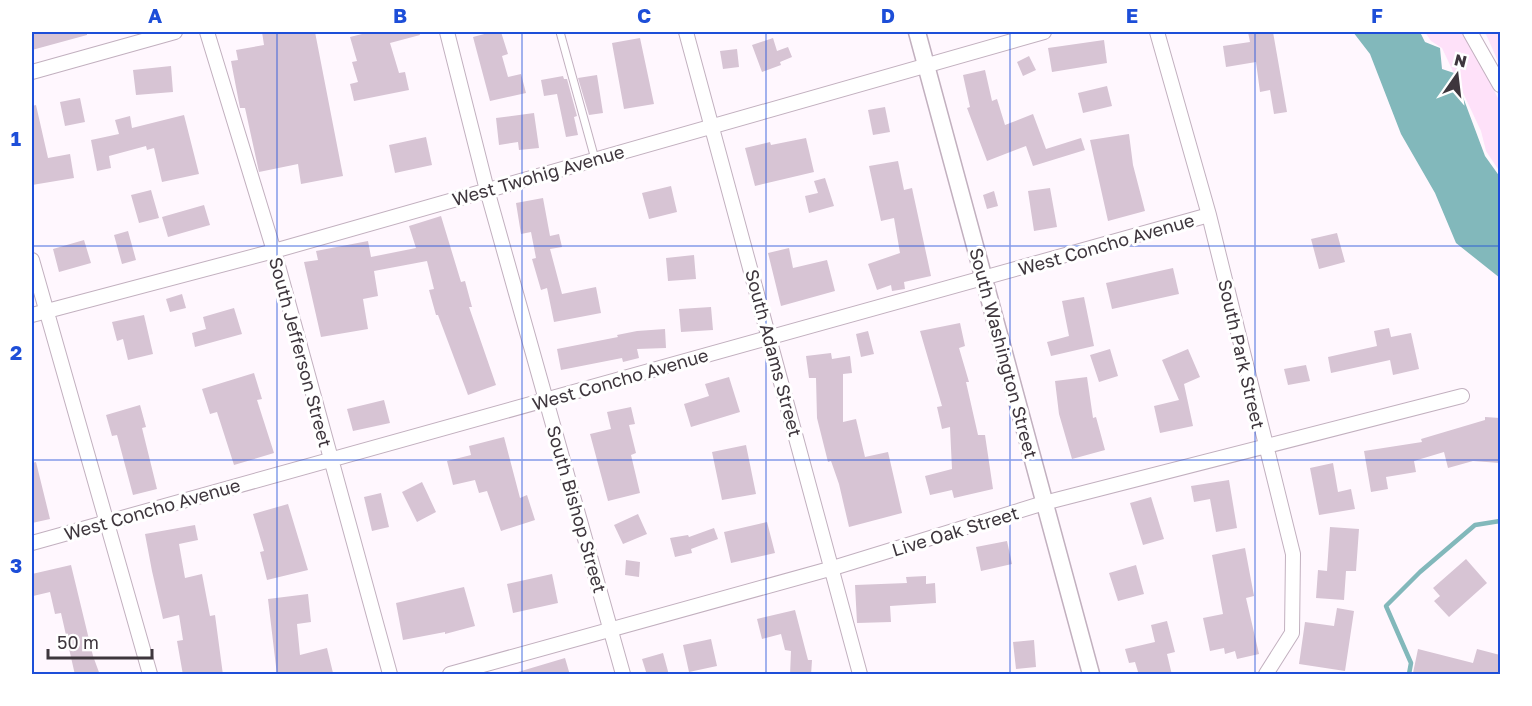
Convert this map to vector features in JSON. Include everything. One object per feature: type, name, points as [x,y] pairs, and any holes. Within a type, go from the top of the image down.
[{"type":"street","points":[[32,72],[175,32]]},
{"type":"street","name":"South Jefferson Street","points":[[207,32],[273,251],[390,675]]},
{"type":"street","name":"South Bishop Street","points":[[447,32],[487,190],[623,675]]},
{"type":"street","name":"South Adams Street","points":[[686,32],[833,568],[860,675]]},
{"type":"street","name":"South Washington Street","points":[[917,32],[1090,675]]},
{"type":"street","name":"West Twohig Avenue","points":[[32,315],[273,251],[1044,32]]},
{"type":"street","name":"South Park Street","points":[[1157,32],[1209,215],[1264,446],[1293,554],[1292,633],[1266,675]]},
{"type":"street","points":[[1470,32],[1500,85]]},
{"type":"street","name":"West Concho Avenue","points":[[32,543],[1209,215]]},
{"type":"street","points":[[32,260],[150,675]]},
{"type":"street","name":"Live Oak Street","points":[[450,675],[611,628],[833,568],[1044,503],[1462,396]]},
{"type":"lane","points":[[560,32],[595,159]]},
{"type":"shaded area","points":[[1425,32],[1464,32],[1500,102],[1500,172],[1486,151],[1481,131],[1442,48],[1431,41]]},
{"type":"shaded area","points":[[1485,32],[1500,32],[1500,66]]},
{"type":"water","points":[[1353,32],[1420,32],[1425,42],[1440,48],[1442,69],[1454,73],[1485,156],[1500,177],[1500,278],[1456,243],[1435,193],[1401,134],[1370,54]]},
{"type":"building","points":[[32,32],[87,32],[87,35],[32,50]]},
{"type":"building","points":[[262,32],[315,32],[343,176],[301,184],[298,164],[259,172],[245,108],[240,108],[231,61],[238,60],[236,50],[264,45]]},
{"type":"building","points":[[370,32],[419,32],[420,35],[390,43],[399,73],[405,72],[409,90],[354,101],[350,84],[358,82],[352,62],[357,61],[350,37]]},
{"type":"building","points":[[501,32],[508,54],[502,56],[508,77],[521,74],[526,93],[490,101],[473,37]]},
{"type":"building","points":[[1248,32],[1273,32],[1287,112],[1274,114],[1270,90],[1260,92],[1256,62],[1226,67],[1223,46],[1250,42]]},
{"type":"building","points":[[640,38],[654,104],[624,109],[612,43]]},
{"type":"building","points":[[773,38],[777,51],[788,47],[792,57],[780,62],[781,65],[762,72],[752,45]]},
{"type":"building","points":[[1104,40],[1107,63],[1052,72],[1048,48]]},
{"type":"building","points":[[737,49],[739,67],[723,69],[720,51]]},
{"type":"building","points":[[1029,56],[1036,70],[1023,76],[1017,62]]},
{"type":"building","points":[[171,66],[173,92],[136,95],[133,70]]},
{"type":"building","points":[[985,70],[992,101],[997,99],[1005,125],[1033,114],[1046,149],[1081,138],[1085,150],[1033,166],[1026,146],[987,161],[967,108],[970,107],[963,75]]},
{"type":"building","points":[[597,75],[603,113],[589,115],[578,78]]},
{"type":"building","points":[[563,76],[567,79],[577,116],[574,117],[578,135],[566,137],[557,94],[544,96],[541,80]]},
{"type":"building","points":[[1107,86],[1112,106],[1083,113],[1078,93]]},
{"type":"building","points":[[80,98],[85,122],[65,126],[60,102]]},
{"type":"building","points":[[36,105],[48,158],[70,154],[74,178],[32,185],[32,106]]},
{"type":"building","points":[[885,107],[890,132],[873,135],[868,110]]},
{"type":"building","points":[[534,113],[539,148],[519,150],[518,142],[499,145],[496,118]]},
{"type":"building","points":[[184,115],[199,174],[162,182],[154,148],[147,150],[146,146],[109,156],[111,168],[97,171],[91,140],[119,134],[115,120],[130,116],[132,128]]},
{"type":"building","points":[[1129,134],[1133,165],[1145,211],[1108,221],[1090,140]]},
{"type":"building","points":[[426,137],[432,165],[395,173],[389,145]]},
{"type":"building","points":[[806,138],[814,172],[755,186],[745,148],[770,142],[771,145]]},
{"type":"building","points":[[898,161],[904,190],[912,188],[931,276],[904,282],[905,289],[892,291],[891,285],[877,290],[868,264],[900,253],[894,218],[881,221],[869,166]]},
{"type":"building","points":[[825,178],[834,206],[809,213],[805,196],[818,193],[814,181]]},
{"type":"building","points":[[671,186],[677,212],[649,219],[642,193]]},
{"type":"building","points":[[1050,188],[1057,227],[1034,231],[1028,191]]},
{"type":"building","points":[[151,190],[159,218],[139,223],[131,195]]},
{"type":"building","points":[[994,191],[998,206],[987,209],[983,195]]},
{"type":"building","points":[[543,198],[550,236],[559,234],[562,247],[550,249],[562,294],[596,287],[601,313],[554,322],[547,288],[541,290],[532,259],[536,258],[531,232],[521,234],[516,203]]},
{"type":"building","points":[[204,205],[210,225],[168,237],[162,217]]},
{"type":"building","points":[[441,216],[461,282],[465,281],[472,307],[469,307],[496,385],[468,395],[438,315],[436,315],[429,290],[434,289],[427,261],[374,271],[378,296],[363,299],[368,329],[321,337],[304,262],[318,260],[316,251],[368,241],[371,257],[416,248],[409,226]]},
{"type":"building","points":[[128,231],[136,260],[122,264],[114,235]]},
{"type":"building","points":[[1337,233],[1345,262],[1319,269],[1311,239]]},
{"type":"building","points":[[84,240],[91,263],[59,272],[53,249]]},
{"type":"building","points":[[789,248],[793,268],[827,260],[835,291],[781,306],[768,253]]},
{"type":"building","points":[[694,255],[696,279],[668,281],[666,258]]},
{"type":"building","points":[[1173,268],[1179,294],[1112,309],[1106,283]]},
{"type":"building","points":[[182,294],[186,308],[170,312],[166,299]]},
{"type":"building","points":[[1084,297],[1094,346],[1051,356],[1047,342],[1069,336],[1062,301]]},
{"type":"building","points":[[711,307],[713,330],[681,332],[679,309]]},
{"type":"building","points":[[234,308],[242,334],[195,347],[192,333],[206,329],[203,317]]},
{"type":"building","points":[[144,315],[153,354],[128,360],[123,339],[117,341],[112,322]]},
{"type":"building","points":[[960,323],[965,346],[959,348],[969,382],[966,382],[978,435],[985,435],[993,489],[954,498],[952,490],[930,495],[925,476],[952,469],[950,427],[942,429],[937,407],[942,406],[920,331]]},
{"type":"building","points":[[1389,328],[1391,337],[1411,333],[1419,369],[1393,375],[1390,360],[1331,373],[1328,357],[1377,346],[1374,331]]},
{"type":"building","points":[[665,329],[666,348],[637,349],[639,358],[623,362],[622,358],[561,370],[557,349],[637,331]]},
{"type":"building","points":[[868,331],[874,354],[861,357],[856,334]]},
{"type":"building","points":[[1110,349],[1118,376],[1099,382],[1090,355]]},
{"type":"building","points":[[1188,349],[1200,377],[1184,384],[1193,426],[1160,433],[1154,406],[1179,400],[1162,360]]},
{"type":"building","points":[[831,353],[832,359],[850,356],[852,373],[843,374],[843,422],[856,419],[865,457],[888,452],[902,513],[849,527],[839,484],[831,461],[828,462],[817,418],[816,378],[809,378],[806,356]]},
{"type":"building","points":[[1306,365],[1310,381],[1288,385],[1284,369]]},
{"type":"building","points":[[254,373],[262,399],[257,400],[274,453],[234,465],[217,412],[210,414],[202,389]]},
{"type":"building","points":[[729,377],[740,412],[691,427],[684,404],[709,396],[705,384]]},
{"type":"building","points":[[1087,377],[1093,418],[1096,417],[1105,450],[1072,459],[1059,414],[1055,381]]},
{"type":"building","points":[[384,400],[390,423],[353,431],[347,409]]},
{"type":"building","points":[[140,405],[146,427],[142,428],[157,489],[133,495],[117,435],[112,436],[106,415]]},
{"type":"building","points":[[631,407],[635,424],[629,425],[636,453],[631,455],[640,493],[608,501],[590,434],[611,429],[607,412]]},
{"type":"building","points":[[1485,417],[1500,418],[1500,463],[1473,461],[1448,468],[1444,452],[1414,461],[1416,472],[1386,477],[1388,489],[1371,492],[1364,451],[1422,442],[1421,439],[1485,420]]},
{"type":"building","points":[[504,437],[520,498],[527,495],[535,520],[501,531],[487,491],[479,493],[475,480],[453,485],[447,461],[471,455],[469,446]]},
{"type":"building","points":[[746,445],[756,494],[722,500],[712,452]]},
{"type":"building","points":[[36,462],[50,519],[32,523],[32,463]]},
{"type":"building","points":[[1333,463],[1338,492],[1351,489],[1355,509],[1319,515],[1310,468]]},
{"type":"building","points":[[1229,480],[1237,528],[1216,532],[1210,499],[1194,502],[1191,486]]},
{"type":"building","points":[[422,482],[436,512],[417,522],[402,492]]},
{"type":"building","points":[[381,493],[389,527],[372,531],[364,497]]},
{"type":"building","points":[[1151,497],[1164,539],[1143,545],[1130,503]]},
{"type":"building","points":[[288,504],[308,570],[267,580],[260,552],[264,551],[253,514]]},
{"type":"building","points":[[638,514],[647,534],[623,544],[614,525]]},
{"type":"building","points":[[767,522],[775,553],[731,563],[724,532]]},
{"type":"building","points":[[195,525],[198,540],[179,544],[185,578],[202,574],[210,616],[215,615],[223,675],[183,675],[177,641],[183,640],[179,615],[163,619],[145,534]]},
{"type":"building","points":[[1330,527],[1359,529],[1356,571],[1346,571],[1344,600],[1316,598],[1318,570],[1327,571]]},
{"type":"building","points":[[714,528],[718,539],[691,549],[692,553],[675,557],[670,538],[688,535],[689,537]]},
{"type":"building","points":[[1007,541],[1012,564],[981,571],[976,547]]},
{"type":"building","points":[[1245,548],[1254,596],[1246,598],[1259,654],[1237,659],[1235,651],[1225,654],[1224,648],[1210,651],[1203,618],[1223,614],[1212,555]]},
{"type":"building","points":[[1466,559],[1487,583],[1449,617],[1434,601],[1440,596],[1433,588]]},
{"type":"building","points":[[626,560],[640,562],[639,577],[625,575]]},
{"type":"building","points":[[71,565],[93,656],[100,675],[75,675],[61,613],[55,614],[50,592],[33,596],[32,574]]},
{"type":"building","points":[[1136,565],[1144,594],[1118,601],[1109,573]]},
{"type":"building","points":[[552,574],[558,603],[513,613],[507,584]]},
{"type":"building","points":[[926,576],[926,584],[935,583],[936,603],[890,606],[891,622],[857,623],[855,585],[907,583],[906,577]]},
{"type":"building","points":[[464,587],[475,626],[445,634],[445,632],[403,640],[396,603]]},
{"type":"building","points":[[308,594],[311,622],[297,624],[300,655],[327,648],[333,673],[277,675],[268,599]]},
{"type":"building","points":[[1337,608],[1354,611],[1345,671],[1299,664],[1305,622],[1334,626]]},
{"type":"building","points":[[795,610],[808,660],[812,660],[811,675],[790,675],[791,651],[785,650],[781,634],[762,639],[757,619]]},
{"type":"building","points":[[1167,621],[1175,652],[1167,654],[1172,675],[1139,675],[1135,662],[1129,663],[1125,649],[1155,642],[1151,625]]},
{"type":"building","points":[[711,639],[717,666],[689,672],[683,645]]},
{"type":"building","points":[[1034,640],[1036,667],[1016,669],[1013,642]]},
{"type":"building","points":[[1418,649],[1473,663],[1477,649],[1500,655],[1500,675],[1413,673]]},
{"type":"building","points":[[663,653],[669,675],[647,675],[642,659]]},
{"type":"building","points":[[565,658],[570,675],[519,675],[518,672]]},
{"type":"waterway","points":[[1409,674],[1411,663],[1386,606],[1420,572],[1475,525],[1500,521]]}]
